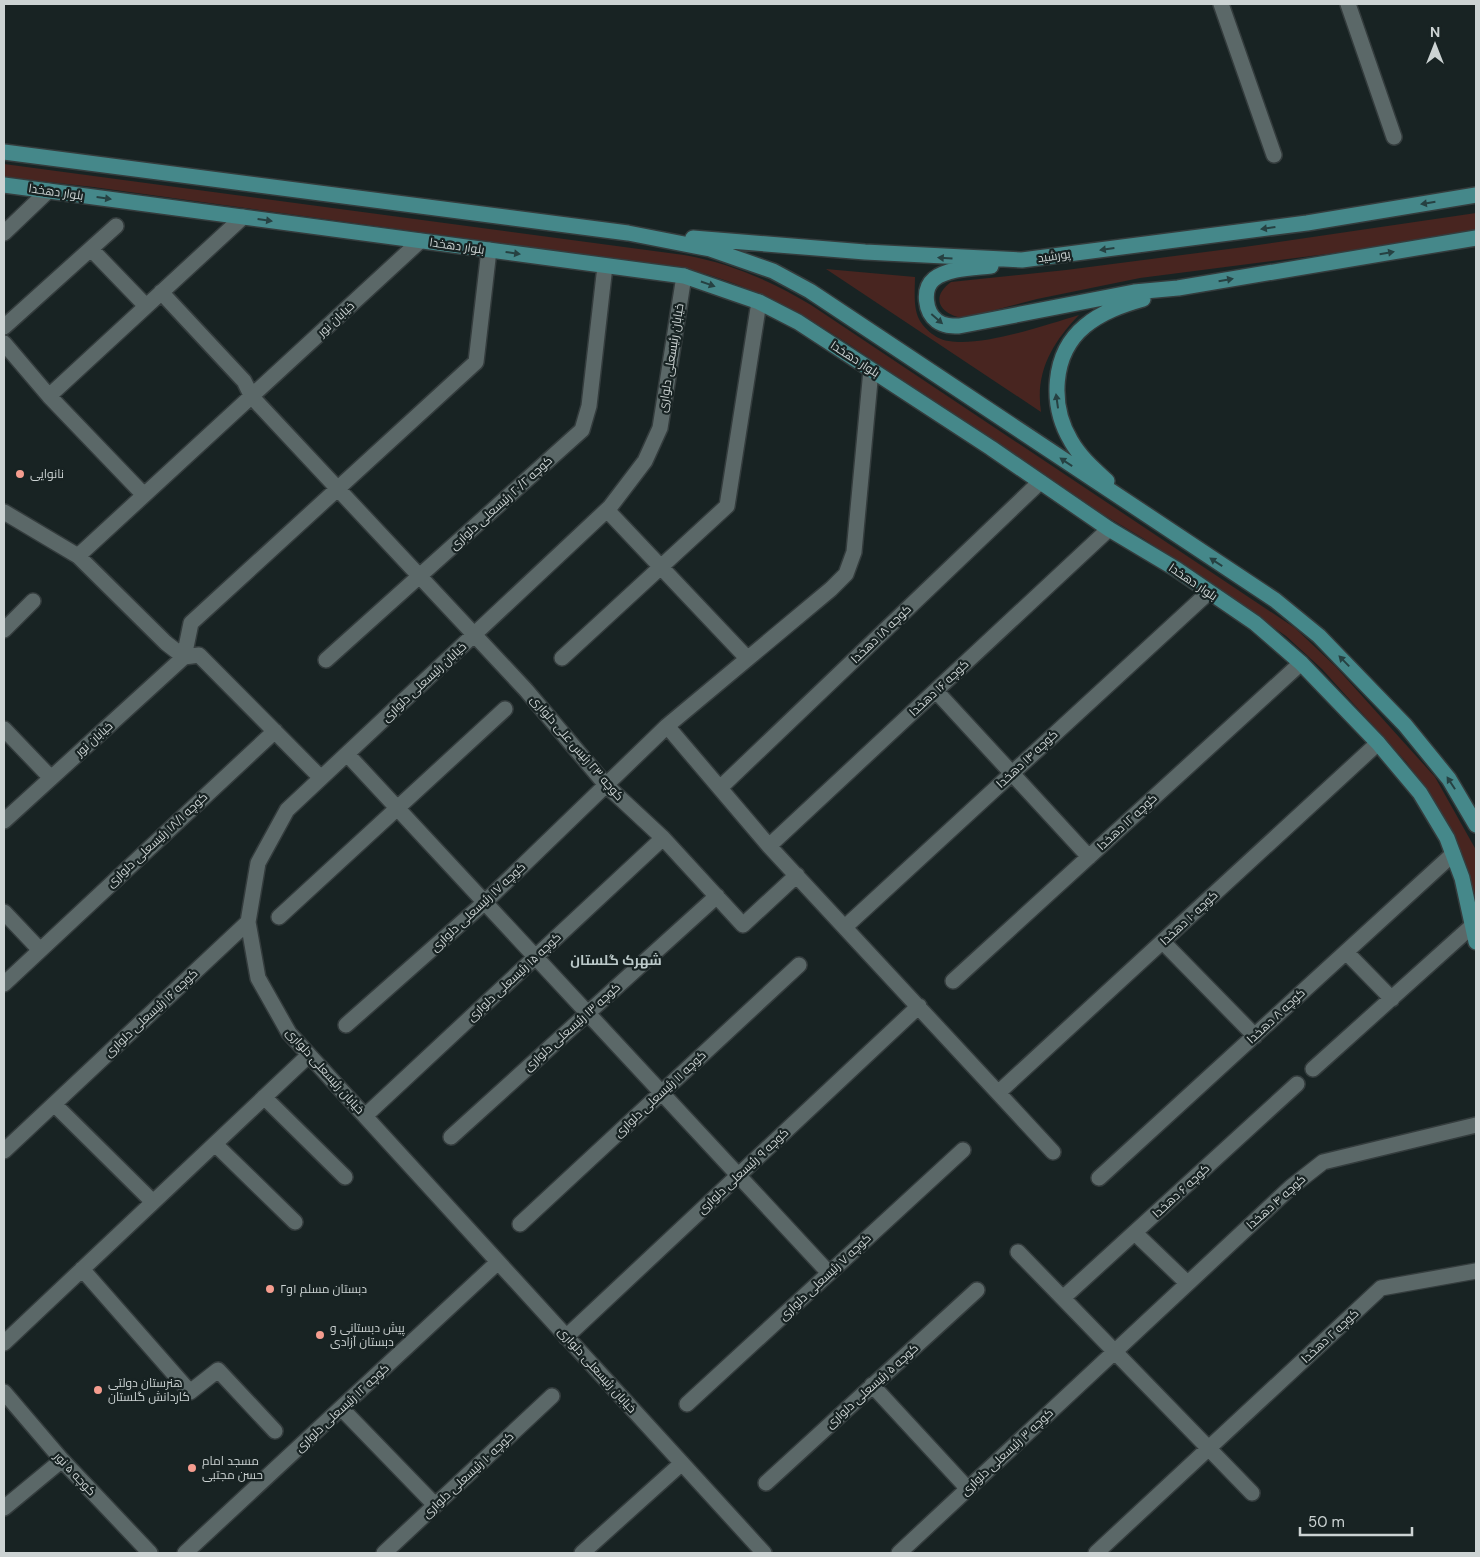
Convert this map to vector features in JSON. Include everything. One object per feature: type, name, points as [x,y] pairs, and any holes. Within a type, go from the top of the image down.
[{"type":"main road","points":[[4,152],[628,232],[725,254],[773,272],[810,291],[930,369],[1275,600],[1319,636],[1410,732],[1449,779],[1476,825]]},
{"type":"main road","name":"بلوار دهخدا","points":[[4,185],[684,276],[759,302],[798,322],[1109,529],[1209,592],[1255,624],[1301,663],[1378,743],[1420,793],[1447,838],[1462,878],[1476,942]]},
{"type":"main road","name":"پورشید","points":[[628,232],[865,252],[1022,260],[1306,223],[1476,195]]},
{"type":"main road","points":[[1022,260],[952,272],[934,279],[927,293],[927,303],[934,318],[948,326],[959,326],[1134,292],[1178,288],[1476,238]]},
{"type":"main road","points":[[1136,508],[1086,461],[1071,442],[1059,413],[1056,385],[1060,366],[1069,347],[1084,326],[1113,309],[1178,288]]},
{"type":"street","points":[[1220,4],[1274,155]]},
{"type":"street","points":[[1348,4],[1394,137]]},
{"type":"street","points":[[4,233],[48,191]]},
{"type":"street","points":[[49,396],[243,217]]},
{"type":"street","points":[[4,327],[116,226]]},
{"type":"street","name":"خیابان نور","points":[[78,556],[420,241]]},
{"type":"street","points":[[91,249],[146,306]]},
{"type":"street","points":[[184,657],[191,623],[476,362],[489,250]]},
{"type":"street","name":"کوچه ۲۰/۲ رئیسعلی دلواری","points":[[326,660],[582,430],[589,406],[605,266]]},
{"type":"street","name":"خیابان رئیسعلی دلواری","points":[[684,276],[660,428],[645,461],[608,510],[287,810],[258,863],[248,922],[258,978],[289,1033],[764,1553]]},
{"type":"street","name":"کوچه ۲۳ رئیس علی دلواری","points":[[161,292],[244,381],[252,397],[526,690],[606,785],[663,838],[743,925],[796,875]]},
{"type":"street","points":[[562,658],[727,506],[759,302]]},
{"type":"street","points":[[4,343],[49,396],[144,495]]},
{"type":"street","name":"کوچه ۱۷ رئیسعلی دلواری","points":[[346,1026],[485,902],[667,726],[846,574],[854,552],[872,370]]},
{"type":"street","name":"کوچه ۱۸ دهخدا","points":[[721,787],[1040,482]]},
{"type":"street","points":[[608,510],[747,658]]},
{"type":"street","points":[[4,512],[78,556],[166,644],[184,657],[199,656],[321,778]]},
{"type":"street","name":"کوچه ۱۶ دهخدا","points":[[769,846],[1109,529]]},
{"type":"street","name":"کوچه ۱۴ دهخدا","points":[[845,927],[1209,592]]},
{"type":"street","points":[[4,630],[33,601]]},
{"type":"street","name":"خیابان نور","points":[[4,821],[184,657]]},
{"type":"street","name":"کوچه ۱۲ دهخدا","points":[[953,981],[1301,663]]},
{"type":"street","points":[[936,691],[1089,857]]},
{"type":"street","points":[[279,917],[505,709]]},
{"type":"street","points":[[667,726],[721,787],[769,846],[1053,1152]]},
{"type":"street","points":[[4,729],[51,778]]},
{"type":"street","name":"کوچه ۱۸/۱ رئیسعلی دلواری","points":[[4,984],[275,731]]},
{"type":"street","name":"کوچه ۱۰ دهخدا","points":[[999,1092],[1378,743]]},
{"type":"street","points":[[347,754],[830,1273]]},
{"type":"street","name":"کوچه ۱۵ رئیسعلی دلواری","points":[[365,1116],[663,838]]},
{"type":"street","name":"کوچه ۸ دهخدا","points":[[1099,1178],[1453,854]]},
{"type":"street","name":"کوچه ۱۳ رئیسعلی دلواری","points":[[451,1137],[717,896]]},
{"type":"street","points":[[4,912],[40,950]]},
{"type":"street","name":"کوچه ۱۶ رئیسعلی دلواری","points":[[4,1152],[248,922]]},
{"type":"street","points":[[1314,1069],[1472,925]]},
{"type":"street","points":[[1162,942],[1255,1036]]},
{"type":"street","points":[[1346,952],[1392,999]]},
{"type":"street","name":"کوچه ۱۱ رئیسعلی دلواری","points":[[520,1224],[799,965]]},
{"type":"street","name":"کوچه ۹ رئیسعلی دلواری","points":[[566,1337],[919,1006]]},
{"type":"street","points":[[4,1343],[309,1055]]},
{"type":"street","name":"کوچه ۶ دهخدا","points":[[1064,1297],[1297,1084]]},
{"type":"street","points":[[264,1097],[345,1177]]},
{"type":"street","points":[[54,1104],[153,1202]]},
{"type":"street","name":"کوچه ۴ دهخدا","points":[[1116,1352],[1291,1188],[1323,1162],[1476,1125]]},
{"type":"street","points":[[215,1144],[295,1222]]},
{"type":"street","name":"کوچه ۷ رئیسعلی دلواری","points":[[687,1404],[962,1150]]},
{"type":"street","points":[[1135,1233],[1184,1279]]},
{"type":"street","points":[[1018,1252],[1064,1297],[1252,1493]]},
{"type":"street","name":"کوچه ۱۲ رئیسعلی دلواری","points":[[185,1553],[498,1262]]},
{"type":"street","points":[[82,1269],[190,1392],[218,1370],[275,1431]]},
{"type":"street","name":"کوچه ۲ دهخدا","points":[[1096,1553],[1381,1288],[1476,1271]]},
{"type":"street","name":"کوچه ۵ رئیسعلی دلواری","points":[[766,1483],[977,1290]]},
{"type":"street","name":"کوچه ۳ رئیسعلی دلواری","points":[[900,1553],[1116,1352]]},
{"type":"street","points":[[872,1386],[968,1489]]},
{"type":"street","name":"کوچه ۵ نور","points":[[4,1392],[62,1460],[150,1553]]},
{"type":"street","name":"کوچه ۱۰ رئیسعلی دلواری","points":[[384,1553],[552,1396]]},
{"type":"street","points":[[342,1408],[435,1505]]},
{"type":"street","points":[[4,1508],[62,1460]]},
{"type":"street","points":[[582,1553],[682,1463]]},
{"type":"shaded area","points":[[4,164],[684,255],[734,268],[781,288],[811,305],[1295,628],[1336,667],[1435,777],[1476,850],[1476,902],[1456,839],[1433,799],[1407,763],[1322,669],[1286,636],[1144,539],[1099,512],[844,341],[786,307],[722,279],[687,269],[93,187],[4,177]]},
{"type":"shaded area","points":[[1476,213],[1476,231],[1335,253],[1140,278],[1037,299],[964,318],[944,310],[939,300],[944,288],[951,282],[1066,270],[1244,247]]},
{"type":"shaded area","points":[[826,269],[915,277],[915,304],[919,319],[931,333],[944,340],[963,342],[996,338],[1079,315],[1061,336],[1043,371],[1040,397],[1041,412]]},
{"type":"place","name":"نانوایی","points":[[20,474]]},
{"type":"place","name":"دبستان مسلم ۱و۲","points":[[270,1289]]},
{"type":"place","name":"پیش دبستانی و دبستان آزادی","points":[[320,1335]]},
{"type":"place","name":"هنرستان دولتی کاردانش گلستان","points":[[98,1390]]},
{"type":"place","name":"مسجد امام حسن مجتبی","points":[[192,1468]]},
{"type":"district","name":"شهرک گلستان","points":[[616,960]]}]
